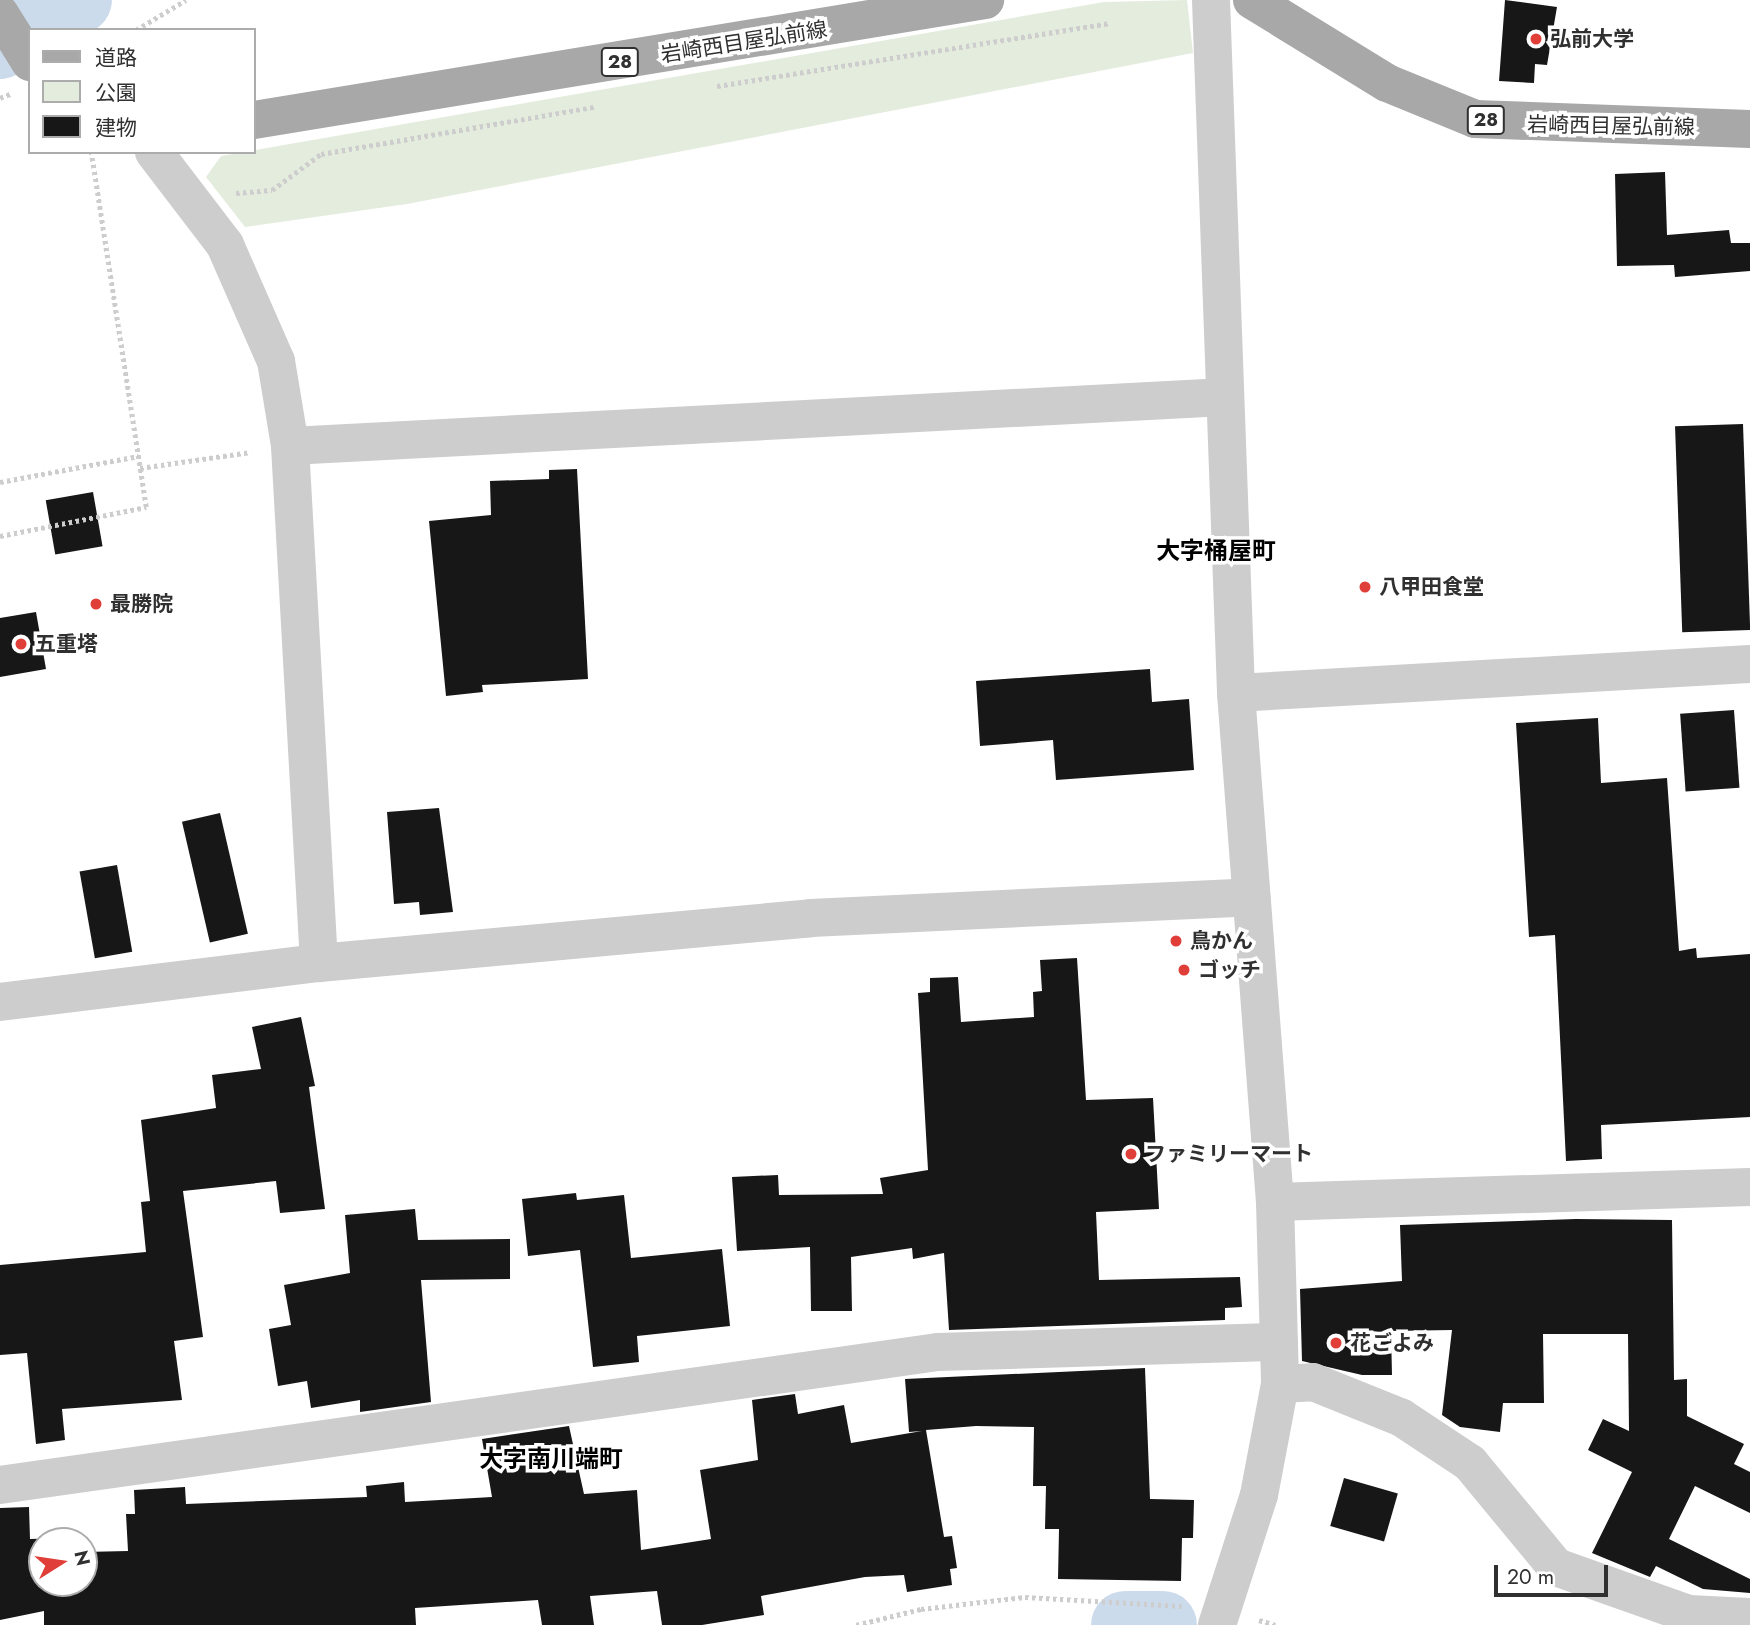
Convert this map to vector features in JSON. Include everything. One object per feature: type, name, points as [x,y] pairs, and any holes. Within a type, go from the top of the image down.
[{"type":"main road","name":"岩崎西目屋弘前線","points":[[256,120],[985,0]]},
{"type":"main road","name":"岩崎西目屋弘前線","points":[[1252,0],[1387,83],[1475,118],[1750,129]]},
{"type":"main road","points":[[0,14],[28,59]]},
{"type":"street","points":[[1211,0],[1236,693],[1275,1202],[1280,1384],[1259,1495],[1220,1619]]},
{"type":"street","points":[[156,154],[225,245],[263,321],[290,446],[319,963]]},
{"type":"street","points":[[290,446],[1225,397]]},
{"type":"street","points":[[1236,693],[1750,664]]},
{"type":"street","points":[[0,1002],[319,963],[811,918],[1252,897]]},
{"type":"street","points":[[1275,1202],[1750,1188]]},
{"type":"street","points":[[0,1485],[939,1352],[1279,1342]]},
{"type":"street","points":[[1280,1384],[1314,1382],[1413,1426],[1470,1463],[1556,1567],[1689,1614],[1750,1616]]},
{"type":"path","points":[[139,28],[187,0]]},
{"type":"path","points":[[709,88],[1110,23]]},
{"type":"path","points":[[230,190],[245,196],[272,190],[321,154],[383,148],[601,105]]},
{"type":"path","points":[[0,536],[146,508],[91,154]]},
{"type":"path","points":[[140,468],[290,446]]},
{"type":"path","points":[[0,482],[139,456]]},
{"type":"path","points":[[856,1625],[921,1609],[1025,1597],[1220,1619]]},
{"type":"green space","points":[[1187,0],[1193,53],[407,204],[245,227],[206,177],[221,156],[256,154],[256,150],[1104,2]]},
{"type":"building","points":[[1505,0],[1557,7],[1547,65],[1535,64],[1534,83],[1499,81]]},
{"type":"building","points":[[1665,172],[1667,235],[1729,230],[1731,243],[1750,243],[1750,271],[1675,277],[1674,265],[1617,266],[1615,174]]},
{"type":"building","points":[[1743,424],[1750,630],[1682,632],[1675,426]]},
{"type":"building","points":[[577,469],[588,679],[482,685],[483,692],[446,696],[429,521],[491,515],[490,481],[549,479],[549,470]]},
{"type":"building","points":[[93,492],[103,546],[55,554],[46,500]]},
{"type":"building","name":"五重塔","points":[[36,612],[46,669],[0,677],[0,618]]},
{"type":"building","points":[[1150,669],[1152,702],[1189,699],[1194,770],[1056,780],[1053,740],[980,746],[976,681]]},
{"type":"building","points":[[1734,710],[1739,788],[1686,792],[1680,714]]},
{"type":"building","points":[[1598,718],[1601,783],[1667,778],[1679,951],[1696,948],[1697,958],[1750,954],[1750,1117],[1601,1125],[1602,1159],[1566,1161],[1555,935],[1529,937],[1516,723]]},
{"type":"building","points":[[439,808],[453,912],[420,915],[419,902],[394,904],[387,812]]},
{"type":"building","points":[[220,813],[248,934],[210,943],[182,822]]},
{"type":"building","points":[[117,865],[132,952],[95,958],[80,872]]},
{"type":"building","points":[[1077,958],[1086,1100],[1153,1098],[1159,1209],[1096,1212],[1099,1280],[1240,1277],[1242,1307],[1225,1308],[1225,1320],[949,1330],[944,1253],[913,1259],[912,1248],[851,1257],[852,1311],[811,1311],[810,1247],[737,1251],[732,1177],[778,1175],[779,1195],[883,1194],[880,1178],[928,1170],[918,993],[930,992],[930,978],[958,977],[961,1022],[1034,1017],[1033,992],[1042,991],[1040,960]]},
{"type":"building","points":[[301,1017],[315,1086],[309,1087],[325,1209],[280,1213],[276,1181],[183,1191],[203,1337],[174,1341],[182,1400],[62,1409],[65,1440],[36,1444],[27,1353],[0,1355],[0,1265],[146,1252],[141,1202],[150,1201],[141,1120],[216,1108],[212,1075],[261,1069],[252,1027]]},
{"type":"building","points":[[576,1193],[577,1200],[624,1195],[631,1258],[722,1249],[730,1326],[637,1336],[639,1362],[593,1367],[580,1250],[528,1256],[522,1199]]},
{"type":"building","points":[[415,1209],[418,1240],[510,1239],[510,1279],[421,1280],[431,1402],[360,1412],[360,1400],[311,1408],[307,1381],[278,1386],[269,1329],[291,1325],[284,1285],[350,1273],[345,1215]]},
{"type":"building","points":[[1576,1219],[1672,1220],[1674,1380],[1687,1379],[1687,1416],[1744,1444],[1734,1464],[1750,1472],[1750,1513],[1695,1486],[1669,1539],[1750,1579],[1750,1593],[1703,1589],[1656,1566],[1650,1577],[1592,1553],[1632,1472],[1588,1450],[1603,1419],[1629,1431],[1628,1334],[1543,1334],[1544,1403],[1503,1403],[1500,1432],[1460,1427],[1442,1415],[1452,1330],[1391,1331],[1392,1375],[1362,1375],[1302,1361],[1300,1289],[1402,1281],[1400,1225]]},
{"type":"building","points":[[1145,1368],[1150,1499],[1194,1500],[1193,1538],[1182,1538],[1181,1581],[1058,1579],[1059,1529],[1045,1529],[1046,1486],[1033,1486],[1034,1427],[976,1426],[926,1430],[944,1537],[952,1536],[957,1568],[950,1569],[952,1585],[907,1592],[904,1575],[865,1577],[761,1596],[764,1615],[702,1625],[662,1625],[657,1591],[590,1596],[594,1625],[542,1625],[538,1600],[415,1608],[416,1625],[44,1625],[44,1611],[0,1620],[0,1508],[29,1507],[28,1597],[98,1597],[98,1552],[128,1551],[126,1514],[135,1514],[134,1490],[185,1487],[186,1504],[367,1497],[366,1486],[404,1482],[405,1502],[492,1497],[482,1439],[569,1426],[584,1494],[637,1490],[641,1550],[711,1539],[700,1470],[758,1460],[752,1400],[795,1394],[798,1414],[844,1405],[851,1443],[922,1431],[909,1432],[905,1379]]},
{"type":"building","points":[[1344,1478],[1398,1493],[1384,1541],[1330,1526]]},
{"type":"waterway","points":[[29,28],[78,0]]},
{"type":"waterway","points":[[0,45],[28,29]]},
{"type":"waterway","points":[[1125,1625],[1163,1625]]},
{"type":"place","name":"弘前大学","points":[[1536,39]]},
{"type":"place","name":"八甲田食堂","points":[[1365,587]]},
{"type":"place","name":"最勝院","points":[[96,604]]},
{"type":"place","name":"五重塔","points":[[21,644]]},
{"type":"place","name":"鳥かん","points":[[1176,941]]},
{"type":"place","name":"ゴッチ","points":[[1184,970]]},
{"type":"place","name":"ファミリーマート","points":[[1131,1154]]},
{"type":"place","name":"花ごよみ","points":[[1336,1343]]},
{"type":"district","name":"大字桶屋町","points":[[1216,551]]},
{"type":"district","name":"大字南川端町","points":[[551,1459]]}]
